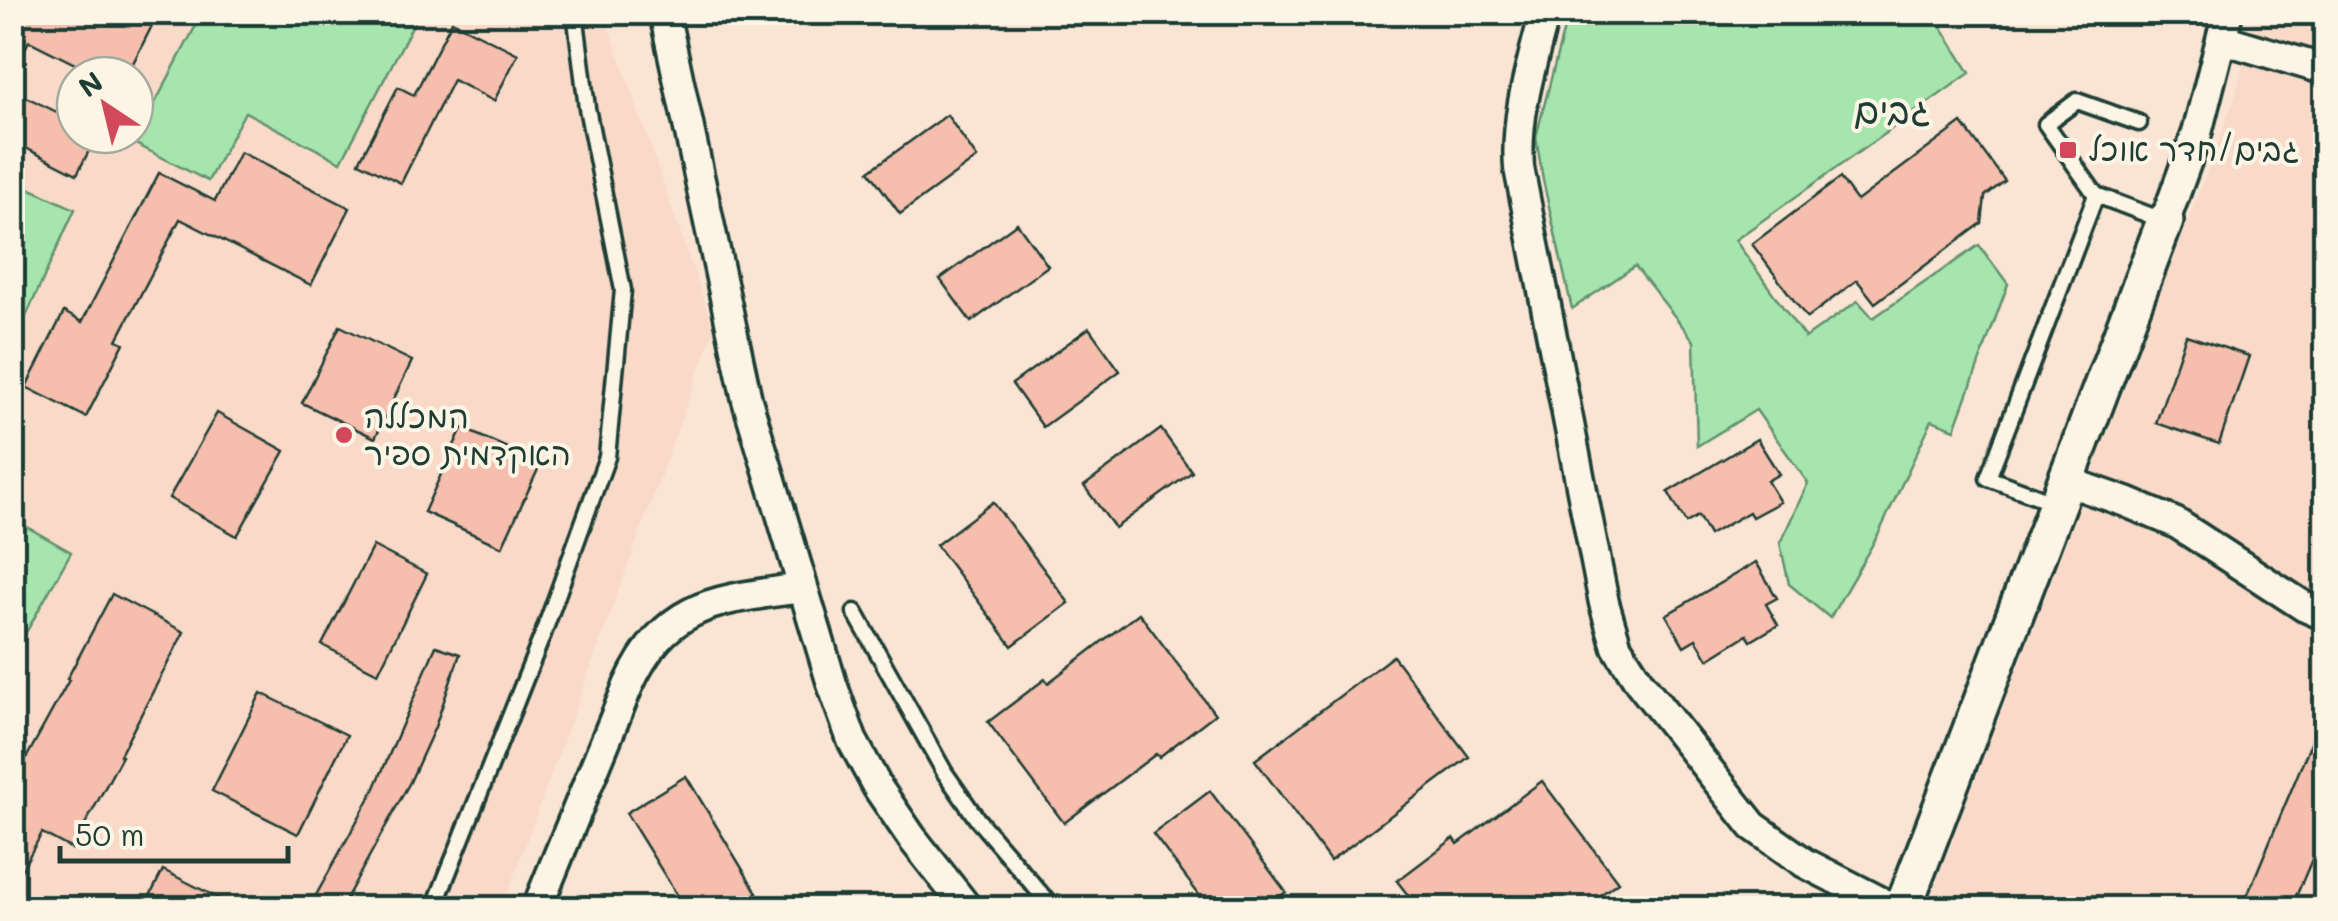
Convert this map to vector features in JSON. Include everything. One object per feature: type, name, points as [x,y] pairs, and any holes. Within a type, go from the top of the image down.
[{"type":"street","points":[[664,12],[748,400],[832,684],[852,740],[887,801],[967,908]]},
{"type":"street","points":[[1544,12],[1524,95],[1519,168],[1604,603],[1616,647],[1640,684],[1753,826],[1805,863],[1893,908]]},
{"type":"street","points":[[1903,908],[2165,221],[2197,132],[2225,26],[2326,70]]},
{"type":"street","points":[[2061,492],[2126,502],[2176,523],[2305,607],[2326,616]]},
{"type":"street","points":[[536,908],[628,686],[653,644],[696,608],[802,588]]},
{"type":"lane","points":[[434,908],[543,634],[607,457],[622,290],[587,108],[576,12]]},
{"type":"lane","points":[[2140,123],[2077,100],[2046,124],[2096,195],[2165,221]]},
{"type":"lane","points":[[2061,492],[1988,478],[2096,195]]},
{"type":"lane","points":[[855,612],[945,772],[977,819],[1054,908]]},
{"type":"shaded area","name":"המכללה האקדמית ספיר","points":[[12,13],[604,13],[714,330],[502,908],[13,908]]},
{"type":"shaded area","points":[[2256,13],[2325,13],[2325,908],[1927,908],[2234,101]]},
{"type":"green space","points":[[203,12],[419,12],[341,162],[245,112],[208,181],[155,154],[155,103]]},
{"type":"green space","points":[[1568,13],[1933,13],[1970,73],[1735,240],[1805,338],[1858,301],[1873,318],[1979,245],[2008,284],[1955,429],[1932,420],[1878,535],[1830,618],[1789,584],[1780,543],[1808,483],[1756,410],[1697,446],[1694,341],[1635,266],[1572,309],[1536,137]]},
{"type":"green space","points":[[2325,13],[2325,28],[2279,15]]},
{"type":"green space","points":[[13,181],[75,209],[13,345]]},
{"type":"green space","points":[[13,519],[71,552],[13,656]]},
{"type":"building","points":[[12,12],[159,12],[137,55],[57,55],[29,41],[12,74]]},
{"type":"building","points":[[452,21],[518,54],[494,101],[453,80],[401,183],[359,162],[398,87],[414,95]]},
{"type":"building","points":[[12,90],[55,111],[55,155],[87,155],[77,174],[12,141]]},
{"type":"building","points":[[947,115],[977,158],[900,214],[869,171]]},
{"type":"building","points":[[1962,123],[2005,181],[1985,196],[1982,223],[1875,303],[1857,280],[1807,318],[1752,244],[1840,178],[1857,201]]},
{"type":"building","points":[[240,152],[350,208],[311,285],[180,219],[117,340],[124,343],[86,417],[26,387],[64,312],[82,322],[159,173],[215,201]]},
{"type":"building","points":[[1017,223],[1048,266],[971,322],[940,279]]},
{"type":"building","points":[[340,326],[412,361],[375,438],[302,403]]},
{"type":"building","points":[[1089,328],[1120,371],[1043,427],[1012,384]]},
{"type":"building","points":[[2186,335],[2249,356],[2219,444],[2156,423]]},
{"type":"building","points":[[217,413],[285,451],[237,536],[169,498]]},
{"type":"building","points":[[462,428],[541,463],[502,547],[424,512]]},
{"type":"building","points":[[1161,429],[1192,472],[1115,528],[1084,486]]},
{"type":"building","points":[[1757,439],[1779,474],[1767,481],[1780,502],[1752,517],[1749,512],[1709,535],[1698,516],[1686,523],[1668,492]]},
{"type":"building","points":[[993,502],[1069,603],[1012,646],[936,545]]},
{"type":"building","points":[[373,546],[427,574],[378,673],[322,645]]},
{"type":"building","points":[[1756,562],[1777,598],[1766,604],[1778,625],[1751,641],[1747,635],[1708,659],[1696,639],[1684,646],[1666,615]]},
{"type":"building","points":[[112,594],[184,632],[72,849],[42,833],[12,887],[12,784]]},
{"type":"building","points":[[1139,613],[1215,714],[1064,823],[988,722],[1045,679],[1048,683]]},
{"type":"building","points":[[436,646],[460,654],[435,727],[410,782],[341,908],[309,908],[374,790]]},
{"type":"building","points":[[1393,656],[1469,757],[1330,861],[1255,760]]},
{"type":"building","points":[[261,693],[347,735],[298,834],[212,791]]},
{"type":"building","points":[[2325,709],[2326,827],[2291,908],[2242,908]]},
{"type":"building","points":[[686,776],[757,893],[732,908],[685,908],[626,813]]},
{"type":"building","points":[[1542,781],[1618,882],[1583,908],[1418,908],[1397,881],[1454,838],[1458,844]]},
{"type":"building","points":[[1210,791],[1286,892],[1264,908],[1209,908],[1153,834]]},
{"type":"building","points":[[163,870],[238,908],[144,908]]},
{"type":"place","name":"גבים/חדר אוכל","points":[[2068,150]]},
{"type":"place","name":"המכללה האקדמית ספיר","points":[[344,435]]},
{"type":"district","name":"גבים","points":[[1892,111]]}]
